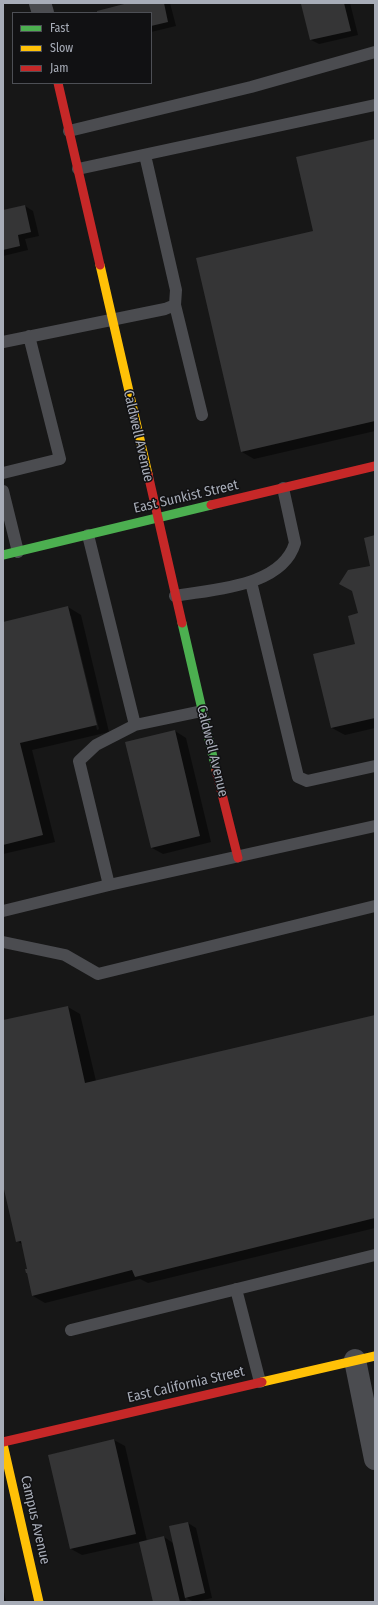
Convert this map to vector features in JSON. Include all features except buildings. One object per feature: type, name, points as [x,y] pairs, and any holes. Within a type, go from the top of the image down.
[{"type":"street","name":"Caldwell Avenue","points":[[58,84],[175,596],[238,858]]},
{"type":"street","name":"East Sunkist Street","points":[[3,555],[375,466]]},
{"type":"street","name":"East California Street","points":[[3,1443],[365,1358]]},
{"type":"street","points":[[365,1358],[375,1459]]},
{"type":"street","name":"Campus Avenue","points":[[3,1443],[39,1602]]},
{"type":"lane","points":[[69,131],[250,87],[375,52]]},
{"type":"lane","points":[[78,169],[375,105]]},
{"type":"lane","points":[[144,155],[176,290],[175,305],[202,415]]},
{"type":"lane","points":[[3,342],[165,309],[175,305]]},
{"type":"lane","points":[[3,473],[60,459],[29,336]]},
{"type":"lane","points":[[175,596],[251,582],[280,567],[292,551],[295,543],[283,488]]},
{"type":"lane","points":[[3,491],[18,552]]},
{"type":"lane","points":[[88,535],[135,725]]},
{"type":"lane","points":[[251,582],[298,777],[307,782],[375,766]]},
{"type":"lane","points":[[109,885],[79,761],[96,745],[135,725],[202,711]]},
{"type":"lane","points":[[3,911],[109,885],[238,858],[375,826]]},
{"type":"lane","points":[[3,942],[65,954],[98,974],[375,906]]},
{"type":"lane","points":[[71,1330],[375,1255]]},
{"type":"lane","points":[[236,1290],[260,1382]]},
{"type":"traffic: fast","points":[[3,555],[211,505]]},
{"type":"traffic: fast","points":[[182,623],[216,770]]},
{"type":"traffic: slow","points":[[100,265],[148,474]]},
{"type":"traffic: slow","points":[[262,1382],[375,1356]]},
{"type":"traffic: slow","points":[[3,1444],[39,1602]]},
{"type":"traffic: jam","points":[[58,84],[100,265]]},
{"type":"traffic: jam","points":[[211,505],[375,466]]},
{"type":"traffic: jam","points":[[148,474],[182,623]]},
{"type":"traffic: jam","points":[[216,770],[238,858]]},
{"type":"traffic: jam","points":[[3,1442],[262,1382]]}]
